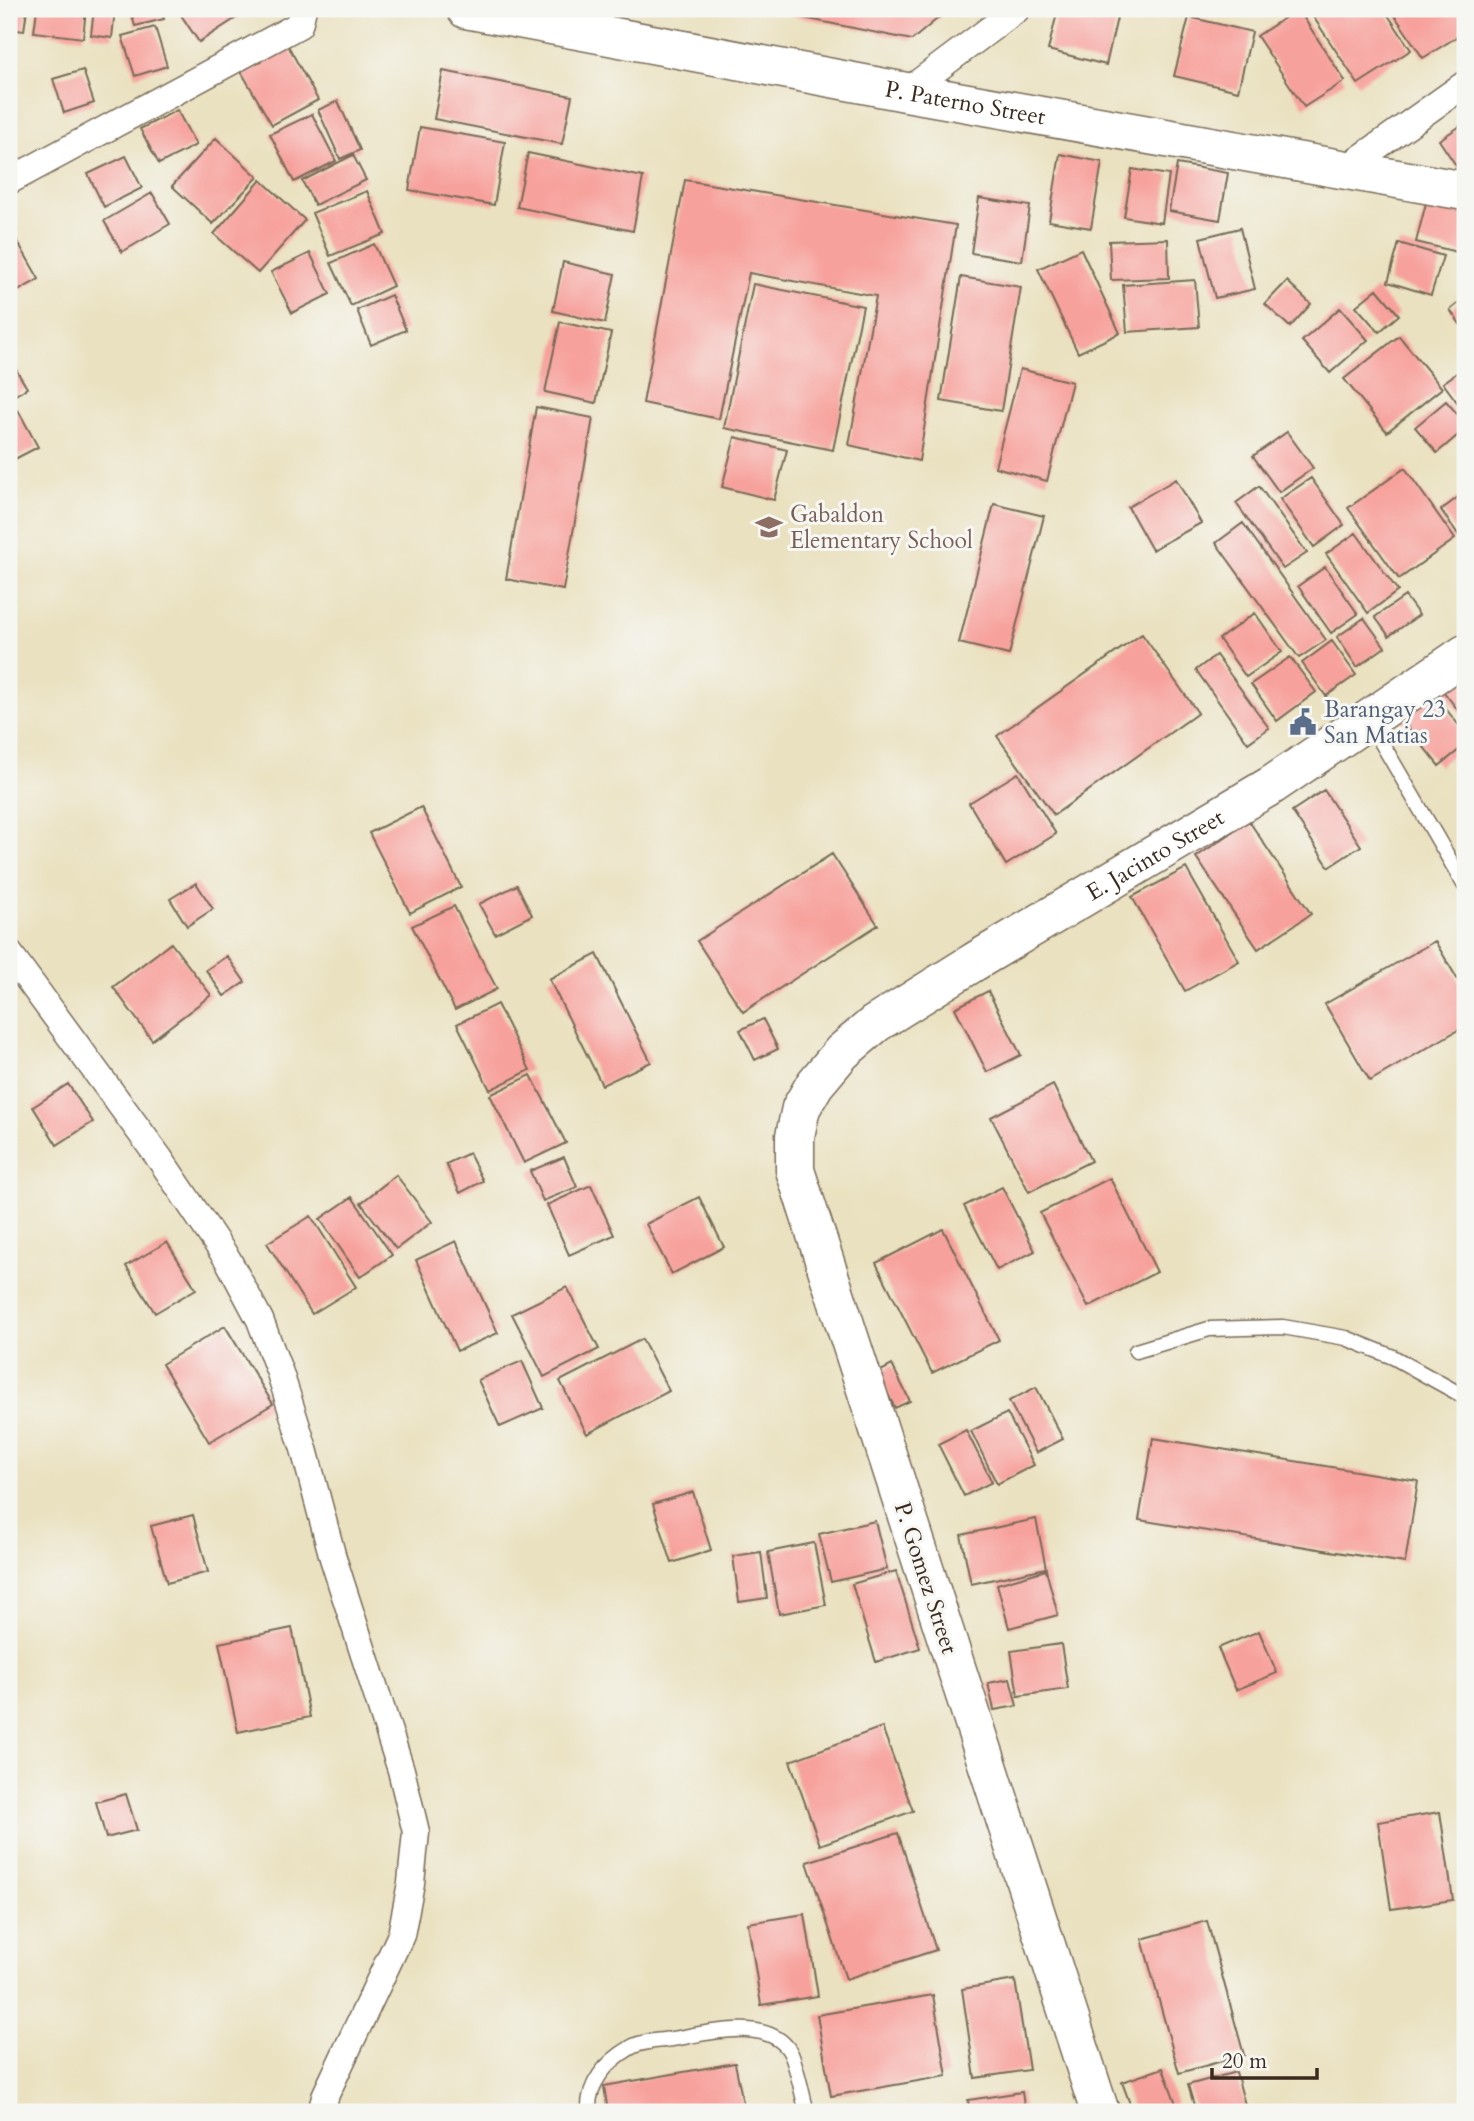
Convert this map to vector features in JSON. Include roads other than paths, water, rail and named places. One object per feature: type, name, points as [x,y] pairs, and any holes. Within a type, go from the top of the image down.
[{"type":"main road","name":"P. Paterno Street","points":[[466,9],[906,92],[1465,191]]},
{"type":"main road","name":"E. Jacinto Street","points":[[842,1052],[875,1024],[1272,785],[1465,654]]},
{"type":"main road","name":"P. Gomez Street","points":[[842,1052],[815,1084],[802,1108],[795,1136],[795,1170],[1100,2112]]},
{"type":"street","points":[[9,181],[299,25],[303,9]]},
{"type":"street","points":[[906,92],[1017,9]]},
{"type":"street","points":[[1344,170],[1465,84]]},
{"type":"street","points":[[9,953],[167,1171],[228,1261],[260,1320],[281,1373],[333,1558],[401,1770],[416,1832],[411,1883],[401,1935],[326,2094],[321,2112]]},
{"type":"lane","points":[[1369,721],[1465,886]]},
{"type":"lane","points":[[1136,1351],[1209,1329],[1283,1327],[1346,1338],[1393,1357],[1465,1397]]},
{"type":"lane","points":[[589,2112],[590,2093],[598,2077],[611,2062],[632,2046],[735,2029],[761,2032],[779,2040],[789,2050],[807,2112]]},
{"type":"place","name":"Gabaldon Elementary School","points":[[769,527]]},
{"type":"place","name":"Barangay 23 San Matias","points":[[1303,722]]}]
